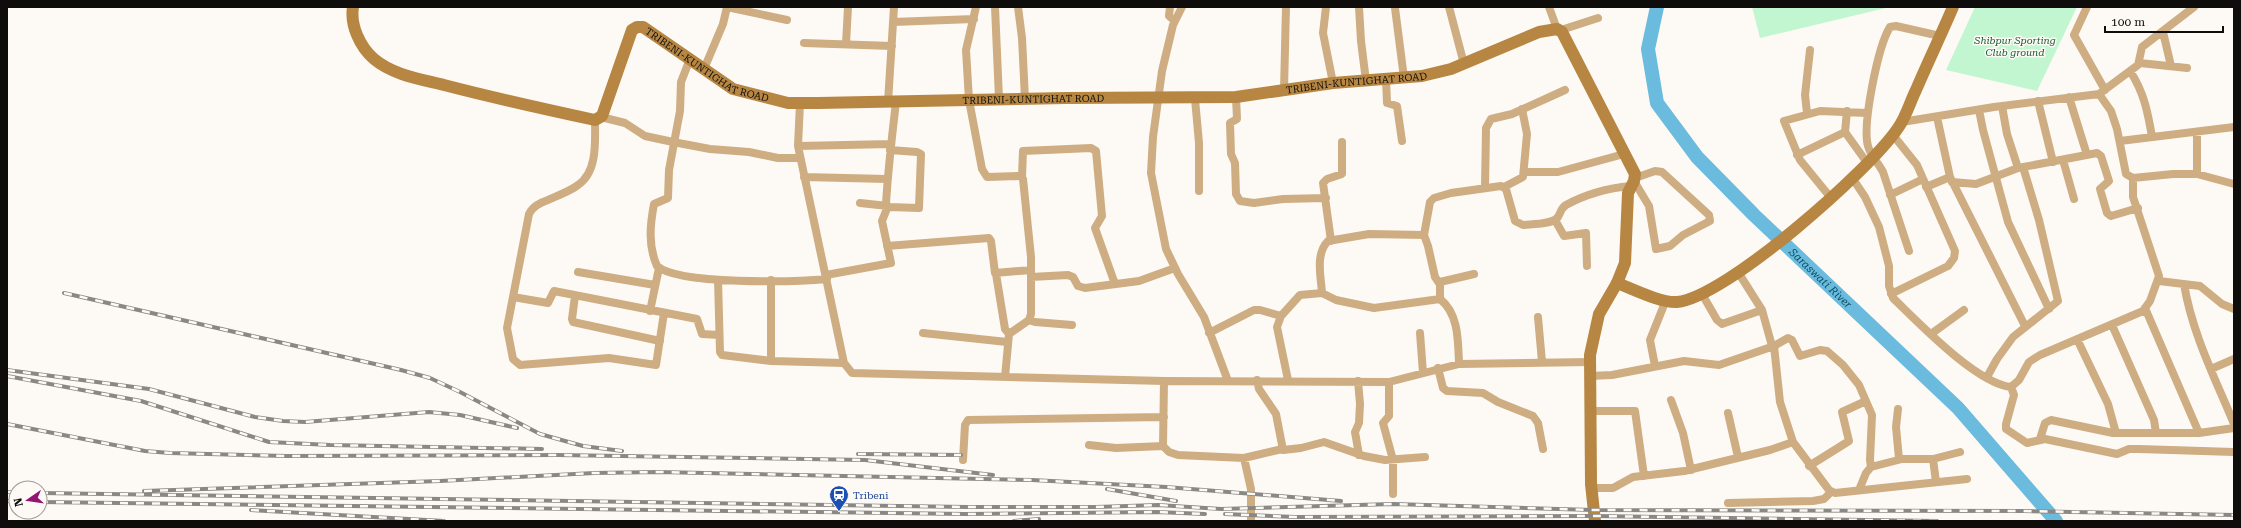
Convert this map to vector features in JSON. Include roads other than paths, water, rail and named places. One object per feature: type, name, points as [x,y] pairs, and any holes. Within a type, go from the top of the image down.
[{"type":"main road","points":[[353,7],[357,35],[365,50],[374,59],[397,72],[497,99],[598,118]]},
{"type":"main road","points":[[1617,283],[1666,300],[1676,302],[1691,300],[1724,283],[1810,216],[1853,179],[1870,162],[1902,122],[1953,7]]},
{"type":"main road","name":"TRIBENI-KUNTIGHAT ROAD","points":[[598,118],[632,30],[636,27],[643,27],[733,89],[788,103],[1236,97],[1333,83],[1404,78],[1436,73],[1464,64],[1539,32],[1559,29]]},
{"type":"main road","points":[[1559,29],[1624,154],[1634,182],[1628,194],[1625,263],[1617,283],[1600,314],[1590,362],[1591,488],[1595,521]]},
{"type":"street","points":[[704,69],[719,35],[727,7],[787,20]]},
{"type":"street","points":[[846,44],[848,7]]},
{"type":"street","points":[[658,268],[696,278],[718,280],[806,281],[890,264],[891,262],[882,221],[888,206],[887,179],[892,102],[894,7]]},
{"type":"street","points":[[976,7],[966,50],[969,100],[983,172],[991,178],[1022,177]]},
{"type":"street","points":[[995,7],[1000,99]]},
{"type":"street","points":[[1018,7],[1022,38],[1025,99]]},
{"type":"street","points":[[1170,7],[1169,16],[1175,21]]},
{"type":"street","points":[[1182,7],[1175,21],[1162,71],[1153,137],[1151,173],[1166,248],[1175,268],[1204,317],[1228,381]]},
{"type":"street","points":[[1284,90],[1286,7]]},
{"type":"street","points":[[1326,7],[1323,33],[1333,83]]},
{"type":"street","points":[[1360,7],[1360,41],[1366,81]]},
{"type":"street","points":[[1449,7],[1464,64]]},
{"type":"street","points":[[1549,7],[1559,29],[1598,18]]},
{"type":"street","points":[[2087,7],[2074,35],[2111,111],[2120,141],[2126,174],[2133,178],[2173,174],[2197,174],[2234,184]]},
{"type":"street","points":[[1902,122],[2102,92],[2140,62],[2142,47],[2194,7]]},
{"type":"street","points":[[1395,8],[1404,78]]},
{"type":"street","points":[[893,22],[974,18]]},
{"type":"street","points":[[1870,162],[1866,139],[1868,113],[1879,61],[1890,27],[1896,26],[1940,36]]},
{"type":"street","points":[[2163,32],[2171,66]]},
{"type":"street","points":[[804,43],[892,46]]},
{"type":"street","points":[[1808,113],[1805,95],[1810,50]]},
{"type":"street","points":[[650,311],[658,268],[656,264],[650,225],[654,204],[668,198],[673,142],[680,111],[681,82],[690,59]]},
{"type":"street","points":[[2140,62],[2187,68]]},
{"type":"street","points":[[2130,71],[2138,83],[2147,108],[2152,137]]},
{"type":"street","points":[[1386,79],[1387,103],[1397,106],[1402,141]]},
{"type":"street","points":[[1485,187],[1486,128],[1488,122],[1565,90]]},
{"type":"street","points":[[1236,97],[1237,119],[1230,123],[1231,154],[1235,163],[1236,194],[1240,201],[1254,203],[1283,198],[1326,198]]},
{"type":"street","points":[[2069,97],[2087,154]]},
{"type":"street","points":[[1195,98],[1199,143],[1199,192]]},
{"type":"street","points":[[2038,101],[2052,162]]},
{"type":"street","points":[[800,103],[798,146],[800,158],[827,277],[844,363],[848,371],[854,374],[1164,381],[1358,380],[1389,382],[1423,374],[1438,368],[1459,364],[1590,362]]},
{"type":"street","points":[[1987,377],[2004,348],[2025,326],[2056,303],[2058,297],[2039,220],[2007,134],[2002,106]]},
{"type":"street","points":[[1459,364],[1455,322],[1452,315],[1440,299],[1440,283],[1435,277],[1424,235],[1429,205],[1434,198],[1451,193],[1485,187],[1504,187],[1521,179],[1524,172],[1527,134],[1522,109]]},
{"type":"street","points":[[1831,198],[1797,155],[1784,121],[1808,113],[1832,110],[1868,113]]},
{"type":"street","points":[[1979,110],[2008,222],[2049,309]]},
{"type":"street","points":[[1847,111],[1845,132],[1870,162]]},
{"type":"street","points":[[1936,117],[1951,179],[2025,326]]},
{"type":"street","points":[[664,313],[656,365],[609,358],[520,365],[513,359],[507,336],[507,328],[531,210],[540,203],[580,184],[588,175],[594,151],[598,118],[625,123],[645,136],[673,142],[710,149],[749,152],[778,158],[800,158]]},
{"type":"street","points":[[2120,141],[2234,127]]},
{"type":"street","points":[[1797,155],[1845,132]]},
{"type":"street","points":[[2197,132],[2197,174]]},
{"type":"street","points":[[1891,294],[1940,271],[1952,263],[1954,258],[1954,247],[1911,156],[1893,135]]},
{"type":"street","points":[[1332,241],[1324,181],[1340,176],[1343,171],[1342,142]]},
{"type":"street","points":[[798,146],[890,147],[921,154],[920,205],[918,208],[860,203]]},
{"type":"street","points":[[923,333],[1008,338],[1029,320],[1031,314],[1031,273],[1028,220],[1022,177],[1023,151],[1091,148],[1096,151],[1102,216],[1095,228],[1115,284]]},
{"type":"street","points":[[1890,195],[1924,183],[1951,179],[1976,184],[2020,167],[2097,153],[2101,156],[2109,182],[2100,190],[2108,215],[2138,208]]},
{"type":"street","points":[[1524,172],[1558,172],[1624,154]]},
{"type":"street","points":[[2063,160],[2074,200]]},
{"type":"street","points":[[1870,162],[1877,162],[1883,172],[1909,251]]},
{"type":"street","points":[[1504,187],[1517,223],[1523,226],[1555,220],[1566,205],[1605,190],[1634,182],[1655,171],[1662,172],[1709,215],[1710,222],[1687,233],[1670,246],[1656,249],[1649,206],[1634,182]]},
{"type":"street","points":[[804,177],[887,179]]},
{"type":"street","points":[[2011,387],[2033,360],[2077,339],[2112,325],[2145,308],[2159,281],[2158,272],[2133,196],[2133,178]]},
{"type":"street","points":[[1853,179],[1865,197],[1879,227],[1889,266],[1891,294],[1931,334],[1955,355],[1987,377],[2011,387],[2014,395],[2006,429],[2027,443],[2040,439],[2117,454],[2129,450],[2139,449],[2234,452]]},
{"type":"street","points":[[1555,220],[1564,236],[1586,233],[1587,266]]},
{"type":"street","points":[[1322,292],[1320,261],[1322,250],[1324,246],[1332,241],[1369,234],[1424,235]]},
{"type":"street","points":[[887,246],[990,238],[1005,329],[1008,338],[1005,377]]},
{"type":"street","points":[[996,274],[1031,273],[1068,275],[1072,277],[1078,286],[1085,288],[1150,278],[1175,268]]},
{"type":"street","points":[[578,272],[655,285]]},
{"type":"street","points":[[1738,272],[1762,310],[1773,346],[1780,402],[1793,442],[1809,466],[1831,492]]},
{"type":"street","points":[[1440,283],[1474,274]]},
{"type":"street","points":[[718,280],[719,335],[722,355],[771,361],[844,363]]},
{"type":"street","points":[[771,280],[771,361]]},
{"type":"street","points":[[2159,281],[2204,288],[2215,299],[2234,309]]},
{"type":"street","points":[[2184,284],[2193,322],[2210,369],[2234,424]]},
{"type":"street","points":[[513,297],[547,303],[553,291],[613,301],[650,311],[697,319],[702,334],[719,335]]},
{"type":"street","points":[[1288,380],[1277,332],[1281,316],[1300,295],[1322,292],[1336,300],[1367,307],[1440,299]]},
{"type":"street","points":[[1702,294],[1722,324],[1762,310]]},
{"type":"street","points":[[576,296],[572,319],[573,322],[660,341]]},
{"type":"street","points":[[1655,366],[1650,340],[1666,300]]},
{"type":"street","points":[[2145,308],[2199,433]]},
{"type":"street","points":[[1209,333],[1254,310],[1260,310],[1281,316]]},
{"type":"street","points":[[1931,334],[1964,310]]},
{"type":"street","points":[[1538,317],[1542,362]]},
{"type":"street","points":[[1029,320],[1041,323],[1072,325]]},
{"type":"street","points":[[2112,325],[2152,414],[2156,433]]},
{"type":"street","points":[[1420,333],[1423,374]]},
{"type":"street","points":[[1590,376],[1612,375],[1655,366],[1691,361],[1719,365],[1773,346],[1788,338],[1792,340],[1800,356],[1820,350],[1827,351],[1851,373],[1872,415],[1871,467]]},
{"type":"street","points":[[2077,339],[2108,404],[2116,433]]},
{"type":"street","points":[[2210,369],[2234,359]]},
{"type":"street","points":[[1438,368],[1443,388],[1446,391],[1483,393],[1498,402],[1533,416],[1538,423],[1543,449]]},
{"type":"street","points":[[1257,380],[1259,389],[1276,414],[1282,449]]},
{"type":"street","points":[[1358,380],[1360,404],[1359,423],[1355,432],[1359,455]]},
{"type":"street","points":[[1164,381],[1163,446],[1169,452],[1178,455],[1244,458],[1282,449],[1291,450],[1324,442],[1359,455],[1393,460],[1424,456]]},
{"type":"street","points":[[1389,382],[1389,416],[1383,423],[1393,460],[1393,494]]},
{"type":"street","points":[[1671,400],[1683,433],[1691,470]]},
{"type":"street","points":[[1809,466],[1850,442],[1842,412],[1866,401]]},
{"type":"street","points":[[1898,409],[1896,427],[1899,460]]},
{"type":"street","points":[[1591,411],[1635,411],[1644,476]]},
{"type":"street","points":[[1728,413],[1738,457]]},
{"type":"street","points":[[964,460],[965,425],[968,420],[1164,417]]},
{"type":"street","points":[[2040,439],[2045,423],[2051,420],[2116,433],[2199,433],[2234,428]]},
{"type":"street","points":[[1591,488],[1613,488],[1630,478],[1691,470],[1770,450],[1793,442]]},
{"type":"street","points":[[1089,445],[1116,448],[1163,446]]},
{"type":"street","points":[[1860,490],[1866,473],[1871,467],[1899,460],[1933,459],[1960,452]]},
{"type":"street","points":[[1244,458],[1251,489],[1251,521]]},
{"type":"street","points":[[1933,459],[1936,482]]},
{"type":"street","points":[[1728,503],[1813,501],[1824,499],[1831,492],[1968,479]]},
{"type":"waterway","name":"Saraswati River","points":[[1657,7],[1648,49],[1657,103],[1697,157],[1754,215],[1958,408],[2056,521]]},
{"type":"railway","points":[[64,293],[401,370],[430,378],[540,434],[583,446],[622,451]]},
{"type":"railway","points":[[7,370],[149,389],[255,417],[283,421],[305,422],[429,412],[460,415],[517,428]]},
{"type":"railway","points":[[7,376],[141,401],[269,442],[330,445],[542,449]]},
{"type":"railway","points":[[7,424],[145,451],[170,453],[287,456],[557,455],[865,460],[993,475]]},
{"type":"railway","points":[[858,454],[961,455]]},
{"type":"railway","points":[[144,491],[440,481],[594,473],[658,472],[1032,480],[1166,487],[1341,501]]},
{"type":"railway","points":[[1107,489],[1176,501]]},
{"type":"railway","points":[[48,493],[967,507],[1096,507],[1158,505],[1221,509],[1393,504],[1593,510],[2024,511],[2234,515]]},
{"type":"railway","points":[[48,502],[965,514],[1157,512],[1205,514]]},
{"type":"railway","points":[[251,510],[444,521]]},
{"type":"railway","points":[[1225,514],[1295,517],[1594,516],[1937,521]]},
{"type":"railway","points":[[1014,521],[1039,519]]},
{"type":"place","name":"Tribeni","points":[[839,512]]},
{"type":"park label","name":"Shibpur Sporting Club ground","points":[[2015,46]]}]
